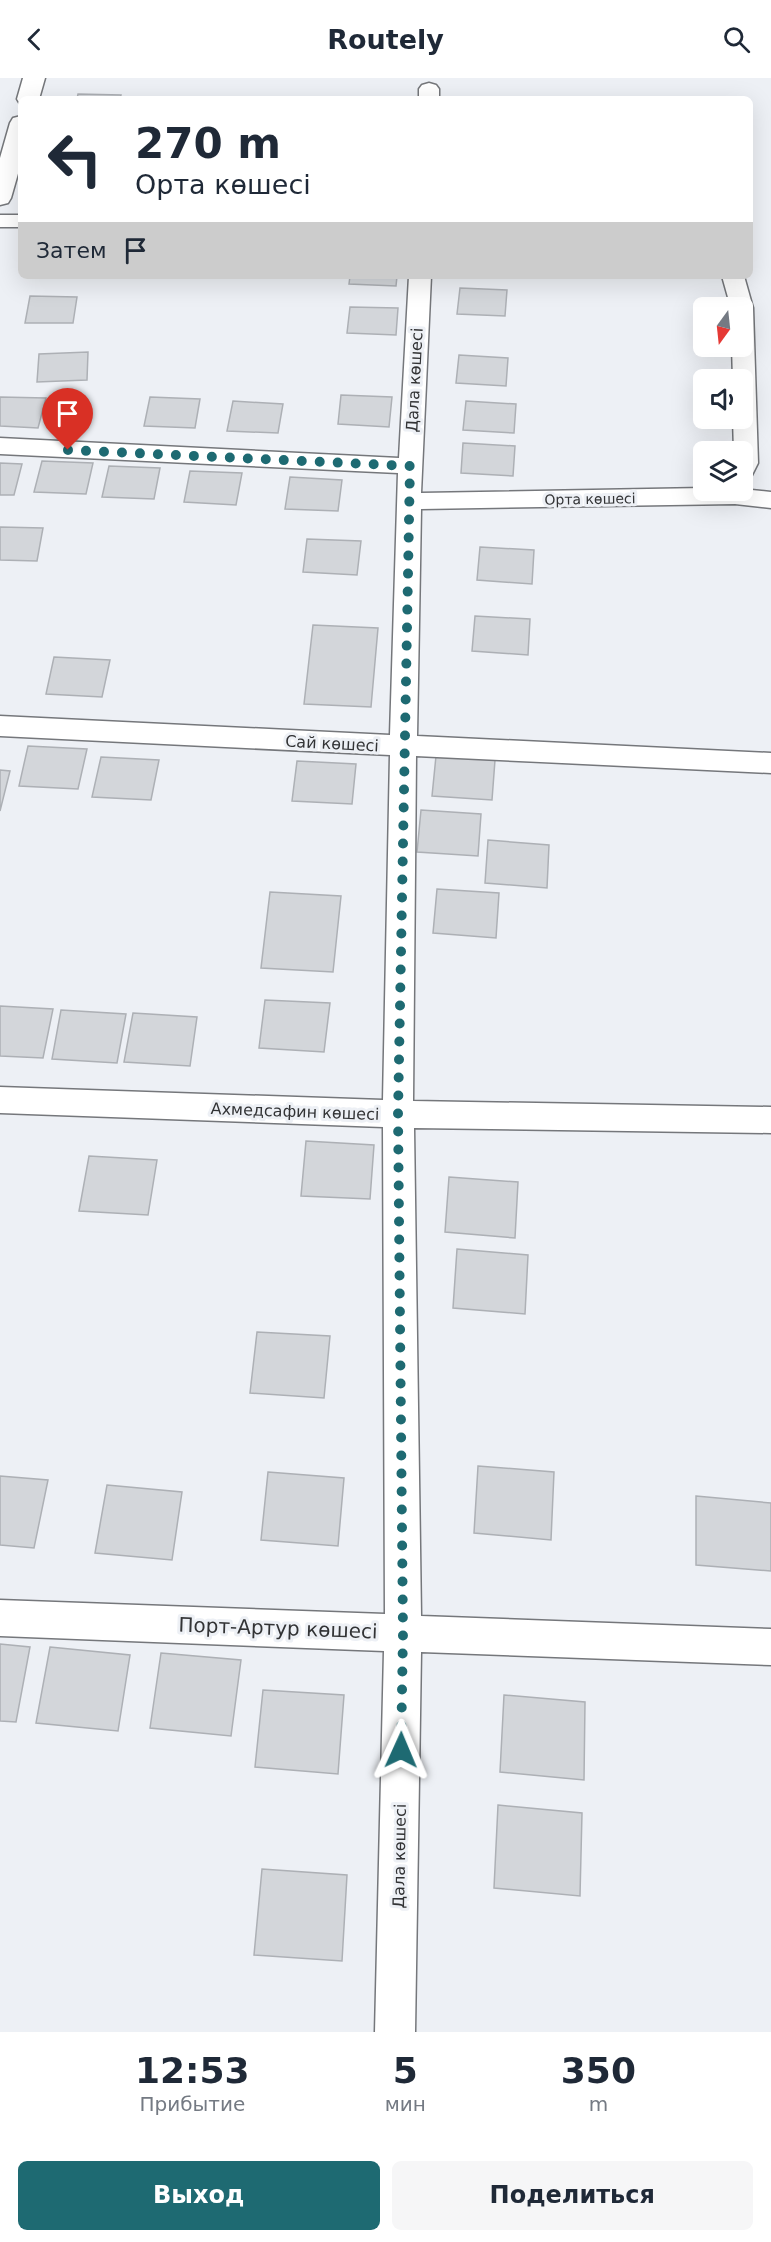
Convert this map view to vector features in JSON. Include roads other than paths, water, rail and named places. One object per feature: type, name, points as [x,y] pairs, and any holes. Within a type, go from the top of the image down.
[{"type":"street","points":[[29,96],[33,78]]},
{"type":"street","points":[[0,198],[18,134]]},
{"type":"street","points":[[0,221],[18,221]]},
{"type":"street","name":"Дала көшесі","points":[[395,2032],[403,1633],[398,1114],[403,747],[410,466],[420,279]]},
{"type":"street","points":[[734,279],[739,297]]},
{"type":"street","points":[[743,357],[745,441]]},
{"type":"street","points":[[0,446],[410,466]]},
{"type":"street","name":"Орта көшесі","points":[[409,501],[693,494]]},
{"type":"street","name":"Орта көшесі","points":[[753,497],[771,501]]},
{"type":"street","name":"Сай көшесі","points":[[0,726],[771,763]]},
{"type":"street","name":"Ахмедсафин көшесі","points":[[0,1100],[398,1114],[771,1120]]},
{"type":"street","name":"Порт-Артур көшесі","points":[[0,1618],[771,1647]]}]
